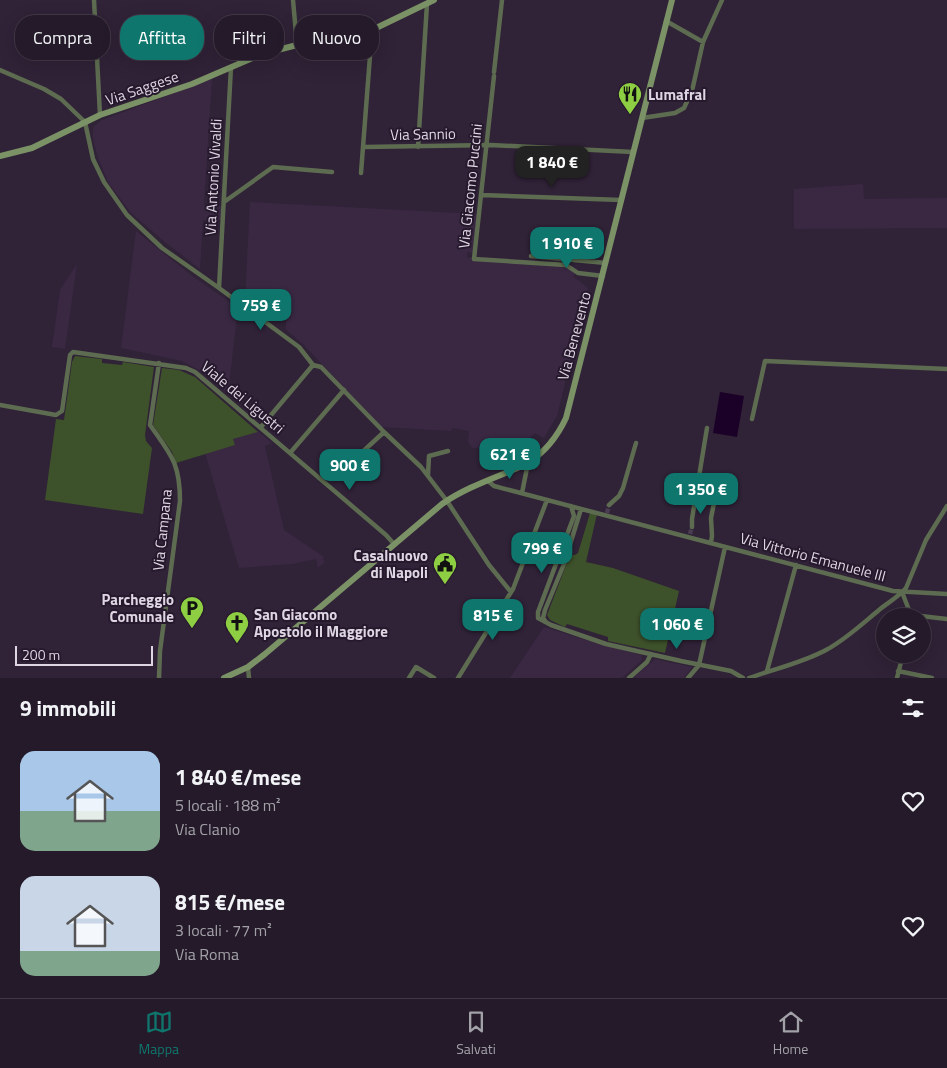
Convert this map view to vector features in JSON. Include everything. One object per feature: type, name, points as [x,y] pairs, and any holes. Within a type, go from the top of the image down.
[{"type":"main road","name":"Via Saggese","points":[[379,27],[434,0]]},
{"type":"main road","name":"Via Benevento","points":[[224,678],[248,667],[447,501],[528,463],[553,439],[566,418],[672,0]]},
{"type":"main road","name":"Via Saggese","points":[[0,156],[32,148],[100,115],[192,84],[262,54],[294,46]]},
{"type":"street","points":[[94,0],[100,115]]},
{"type":"street","points":[[293,0],[294,15]]},
{"type":"street","name":"Via Giacomo Puccini","points":[[502,0],[474,259],[566,265],[578,273],[602,276]]},
{"type":"street","points":[[642,118],[675,113],[684,108],[692,91],[703,42],[722,0]]},
{"type":"street","points":[[418,147],[427,4]]},
{"type":"street","points":[[666,22],[703,42]]},
{"type":"street","points":[[361,172],[370,60]]},
{"type":"street","name":"Via Antonio Vivaldi","points":[[219,288],[231,67]]},
{"type":"street","points":[[0,70],[44,89],[61,99],[85,122],[93,159],[104,182],[127,215],[162,248],[299,347],[313,365],[321,367],[428,475],[489,565],[511,592]]},
{"type":"street","name":"Via Sannio","points":[[363,147],[486,146],[633,152]]},
{"type":"street","points":[[224,202],[273,167],[332,172]]},
{"type":"street","points":[[481,195],[621,200]]},
{"type":"street","points":[[531,256],[606,263]]},
{"type":"street","name":"Viale dei Ligustri","points":[[0,405],[56,415],[62,411],[70,355],[73,352],[186,368],[195,372],[386,535],[394,544]]},
{"type":"street","points":[[752,419],[765,361],[947,369]]},
{"type":"street","name":"Via Campana","points":[[159,363],[150,425],[172,455],[180,484],[180,501],[160,651],[159,678]]},
{"type":"street","points":[[261,428],[313,365]]},
{"type":"street","points":[[290,453],[344,390]]},
{"type":"street","points":[[692,527],[707,428]]},
{"type":"street","points":[[344,469],[384,432]]},
{"type":"street","points":[[609,506],[609,503],[619,496],[623,488],[636,443]]},
{"type":"street","points":[[428,475],[429,456],[448,451]]},
{"type":"street","points":[[522,494],[528,463]]},
{"type":"street","name":"Via Vittorio Emanuele III","points":[[488,481],[494,486],[522,494],[690,535],[725,547],[902,592],[907,608]]},
{"type":"street","points":[[711,542],[711,518],[716,493]]},
{"type":"street","points":[[458,678],[511,592],[547,500]]},
{"type":"street","points":[[571,506],[574,516],[538,612],[538,618],[606,644],[731,671],[743,678],[746,676],[749,678],[826,650],[854,631],[902,592],[906,588],[926,540],[947,507]]},
{"type":"street","points":[[546,622],[543,618],[545,610],[564,564],[581,509]]},
{"type":"street","points":[[688,678],[700,665],[725,547]]},
{"type":"street","points":[[767,671],[796,565]]},
{"type":"street","points":[[902,592],[947,594]]},
{"type":"street","name":"Via Vittorio Emanuele III","points":[[931,618],[947,619]]},
{"type":"street","points":[[628,678],[647,662],[652,654]]},
{"type":"street","points":[[897,678],[900,663]]},
{"type":"street","points":[[248,667],[249,678]]},
{"type":"street","points":[[409,678],[416,667],[434,678]]},
{"type":"street","points":[[898,672],[932,678]]},
{"type":"shaded area","points":[[212,79],[204,205],[221,206],[221,220],[203,220],[200,269],[130,212],[108,182],[98,158],[93,139],[93,127],[102,120]]},
{"type":"shaded area","points":[[863,184],[864,199],[947,198],[947,228],[794,229],[794,189]]},
{"type":"shaded area","points":[[250,202],[477,214],[473,253],[467,252],[467,257],[566,266],[578,271],[573,276],[588,288],[557,416],[544,438],[535,433],[521,445],[472,448],[468,442],[469,431],[452,428],[451,431],[381,427],[303,344],[286,330],[286,318],[266,317],[245,301]]},
{"type":"shaded area","points":[[136,231],[191,275],[238,308],[228,393],[201,371],[182,361],[121,348]]},
{"type":"shaded area","points":[[77,264],[65,349],[52,347],[60,290]]},
{"type":"shaded area","points":[[720,392],[744,396],[737,437],[713,433]]},
{"type":"shaded area","points":[[258,431],[272,443],[265,446],[284,530],[324,557],[325,562],[318,568],[316,559],[292,564],[239,568],[205,453],[235,445],[233,439]]},
{"type":"shaded area","points":[[544,627],[641,655],[642,660],[622,678],[510,678]]},
{"type":"shaded area","points":[[655,659],[692,667],[684,678],[633,678]]},
{"type":"green space","points":[[75,356],[102,359],[102,363],[122,365],[123,362],[154,367],[145,435],[146,441],[152,448],[143,514],[45,500],[56,419],[64,420],[72,362]]},
{"type":"green space","points":[[162,368],[179,370],[195,377],[258,432],[233,439],[235,445],[176,463],[172,452],[153,425]]},
{"type":"green space","points":[[590,513],[597,514],[586,562],[613,568],[679,591],[665,653],[608,641],[608,637],[567,624],[565,627],[550,620],[547,615],[570,555],[578,553]]},
{"type":"tunnel","points":[[607,513],[609,505]]},
{"type":"tunnel","points":[[690,534],[692,527]]},
{"type":"place","name":"Lumafral","points":[[630,115]]},
{"type":"place","name":"Casalnuovo di Napoli","points":[[445,585]]},
{"type":"place","name":"Parcheggio Comunale","points":[[192,629]]},
{"type":"place","name":"San Giacomo Apostolo il Maggiore","points":[[237,644]]}]
